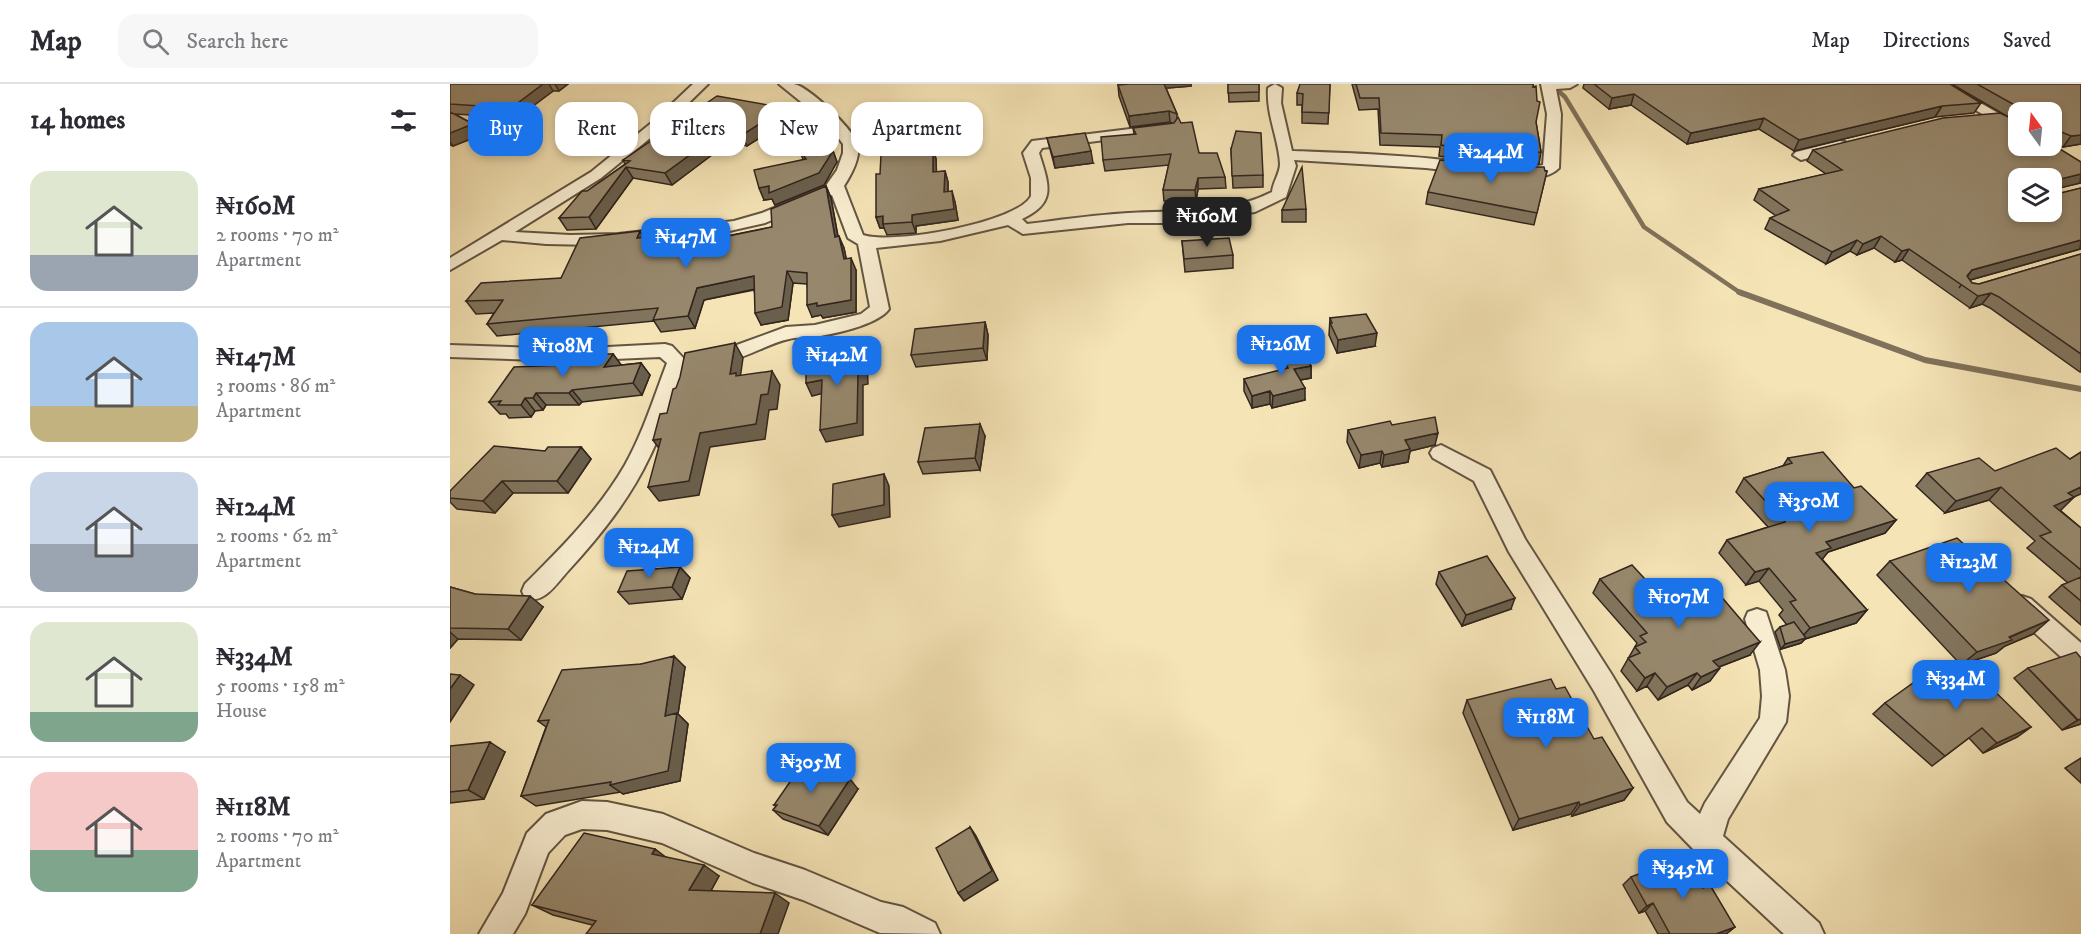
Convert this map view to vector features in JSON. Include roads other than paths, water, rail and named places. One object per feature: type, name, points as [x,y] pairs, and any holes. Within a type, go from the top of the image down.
[{"type":"street","points":[[450,266],[596,175],[660,123],[701,84]]},
{"type":"street","points":[[498,234],[550,240],[640,238],[735,226],[769,217],[836,186],[845,170],[850,144],[844,133],[814,105],[786,84]]},
{"type":"street","points":[[1502,172],[1536,173],[1551,168],[1551,140],[1554,125],[1551,91],[1547,85],[1570,84]]},
{"type":"street","points":[[1937,84],[2008,125]]},
{"type":"street","points":[[1012,220],[1023,229],[1128,218],[1182,217],[1255,207],[1280,194],[1281,182],[1288,166],[1274,103],[1275,88]]},
{"type":"street","points":[[1971,120],[1995,118]]},
{"type":"street","points":[[836,186],[856,238],[866,242],[885,243],[934,237],[1012,220],[1027,212],[1037,202],[1041,187],[1031,153],[1037,144],[1170,128]]},
{"type":"street","points":[[1801,154],[1857,141]]},
{"type":"street","points":[[1285,155],[1426,163],[1483,169]]},
{"type":"street","points":[[677,362],[738,351],[786,333],[815,331],[867,318],[880,309],[866,242]]},
{"type":"street","points":[[450,351],[568,355],[665,350],[677,362]]},
{"type":"street","points":[[534,591],[580,544],[609,508],[633,469],[657,418],[677,362]]},
{"type":"street","points":[[1441,453],[1482,476],[1517,545],[1603,683],[1677,812],[1706,842],[1808,934]]},
{"type":"street","points":[[2005,590],[2081,659]]},
{"type":"street","points":[[1706,842],[1715,813],[1773,722],[1776,708],[1776,679],[1757,619]]},
{"type":"street","points":[[495,934],[514,903],[537,843],[556,824],[582,815],[607,816],[663,828],[753,868],[844,900],[880,917],[903,923],[924,934]]},
{"type":"waterway","points":[[1551,84],[1565,97],[1644,227],[1739,292]]},
{"type":"waterway","points":[[1739,292],[1925,360],[2081,389]]}]
